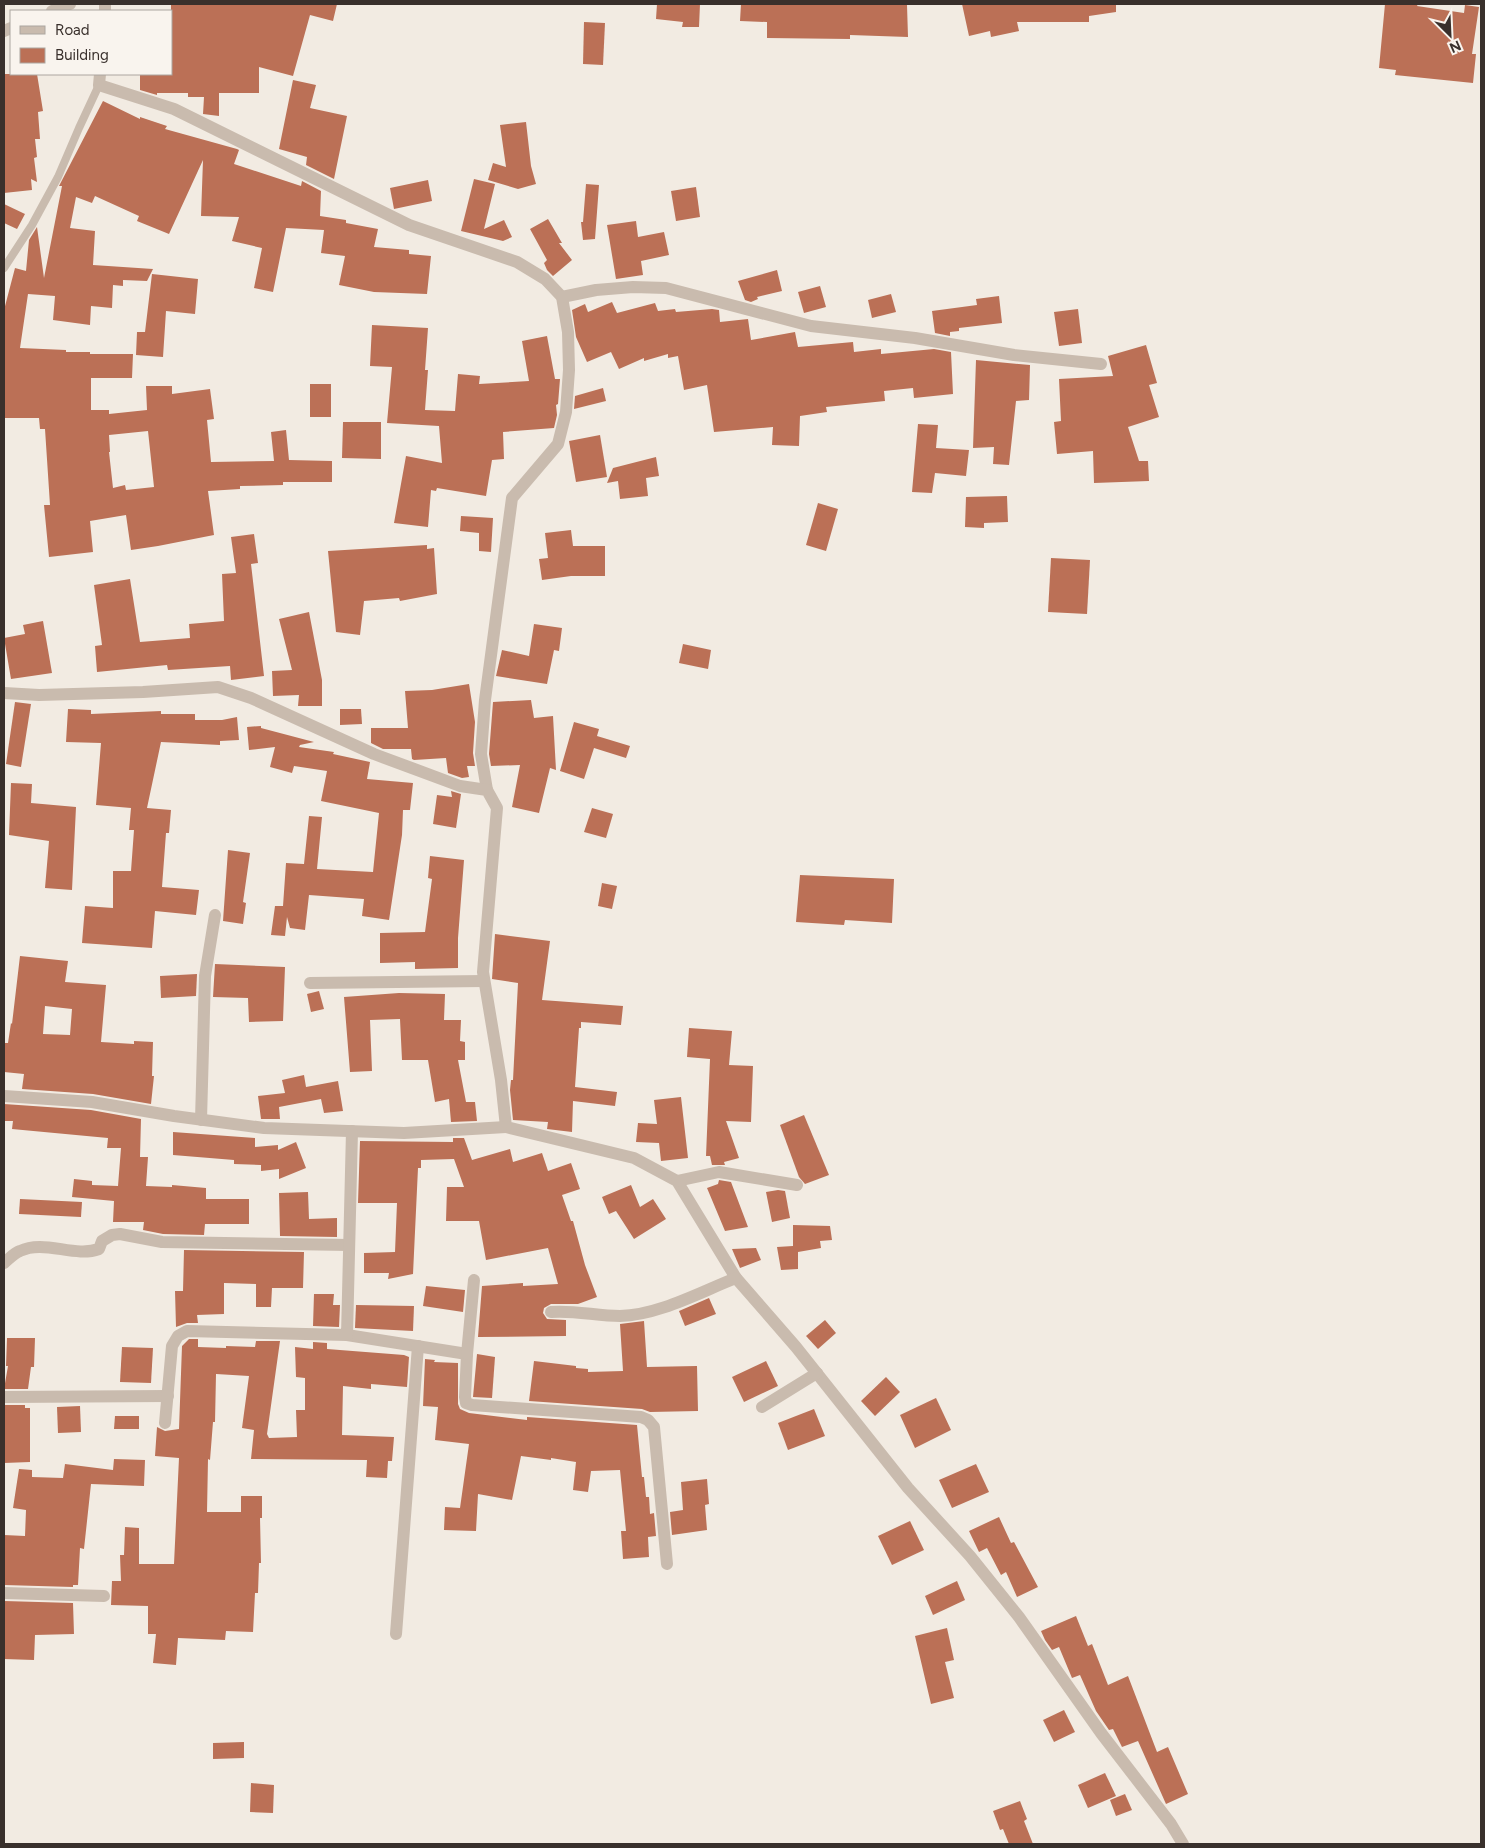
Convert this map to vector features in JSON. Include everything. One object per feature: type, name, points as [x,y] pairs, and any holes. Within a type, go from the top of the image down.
[{"type":"street","points":[[55,10],[70,4]]},
{"type":"street","points":[[100,80],[174,109],[409,225],[517,262],[545,279],[562,297],[568,342],[569,370],[566,412],[558,444],[512,498],[485,700],[481,754],[487,790],[497,808],[482,972],[501,1080],[506,1127]]},
{"type":"street","points":[[562,297],[596,290],[633,287],[666,288],[811,326],[915,338],[1014,355],[1101,364]]},
{"type":"street","points":[[4,693],[39,695],[143,692],[218,686],[251,698],[374,754],[460,786],[487,790]]},
{"type":"street","points":[[201,1120],[205,976],[215,915]]},
{"type":"street","points":[[310,982],[484,981]]},
{"type":"street","points":[[4,1096],[92,1102],[201,1120],[264,1128],[404,1133],[506,1127],[634,1158],[677,1181],[736,1278],[817,1373],[908,1488],[970,1556],[1019,1618],[1101,1733],[1171,1824],[1183,1844]]},
{"type":"street","points":[[347,1335],[352,1131]]},
{"type":"street","points":[[677,1181],[719,1172],[797,1185]]},
{"type":"street","points":[[4,1263],[20,1251],[34,1247],[90,1252],[98,1249],[102,1241],[112,1235],[120,1234],[162,1242],[349,1245]]},
{"type":"street","points":[[551,1312],[566,1311],[620,1316],[642,1313],[736,1278]]},
{"type":"street","points":[[474,1280],[464,1397],[466,1403],[472,1406],[641,1417],[648,1420],[654,1428],[667,1564]]},
{"type":"street","points":[[165,1423],[172,1346],[178,1336],[187,1331],[347,1335],[467,1354]]},
{"type":"street","points":[[396,1634],[418,1346]]},
{"type":"street","points":[[762,1407],[817,1373]]},
{"type":"street","points":[[4,1397],[168,1396]]},
{"type":"street","points":[[4,1593],[104,1596]]},
{"type":"lane","points":[[4,268],[32,225],[58,177],[100,80]]},
{"type":"building","points":[[171,4],[337,4],[333,21],[310,15],[293,76],[259,67],[259,93],[219,93],[219,116],[203,114],[204,97],[188,97],[188,93],[157,93],[157,95],[140,90],[140,75],[172,75]]},
{"type":"building","points":[[657,4],[700,4],[699,27],[682,27],[683,22],[656,19]]},
{"type":"building","points":[[741,4],[907,5],[908,37],[850,35],[850,39],[767,38],[767,22],[740,21]]},
{"type":"building","points":[[962,4],[1116,4],[1116,12],[1089,16],[1089,22],[1017,22],[1019,31],[991,37],[990,31],[969,36]]},
{"type":"building","points":[[1385,4],[1418,4],[1417,6],[1464,13],[1465,5],[1479,7],[1472,54],[1476,54],[1473,83],[1395,75],[1396,70],[1379,68]]},
{"type":"building","points":[[584,22],[605,23],[603,65],[583,64]]},
{"type":"building","points":[[4,74],[37,75],[43,111],[38,112],[40,139],[35,139],[37,157],[34,158],[37,182],[31,179],[32,190],[4,193]]},
{"type":"building","points":[[293,80],[316,85],[310,108],[347,116],[334,179],[306,165],[307,157],[279,149]]},
{"type":"building","points":[[103,101],[140,119],[140,117],[167,126],[165,129],[237,149],[239,150],[234,164],[301,186],[302,181],[321,191],[320,216],[346,220],[346,223],[378,229],[374,247],[409,250],[409,254],[431,256],[427,294],[374,292],[339,285],[345,256],[321,253],[324,230],[286,228],[273,292],[254,288],[262,248],[232,241],[239,217],[201,216],[203,160],[169,234],[137,221],[139,216],[95,196],[92,203],[76,197],[70,228],[95,231],[93,265],[153,269],[147,281],[123,280],[123,286],[113,285],[112,308],[91,306],[90,325],[53,320],[55,296],[28,294],[20,348],[90,352],[90,354],[133,354],[132,378],[91,378],[91,410],[109,410],[109,414],[147,410],[146,386],[172,386],[172,394],[210,389],[214,419],[207,420],[211,462],[274,461],[271,432],[286,430],[289,460],[332,461],[332,482],[283,482],[283,485],[240,486],[240,489],[208,491],[214,535],[158,546],[131,550],[126,515],[90,521],[93,552],[49,557],[44,505],[50,505],[45,429],[40,429],[39,418],[4,418],[4,310],[15,268],[26,271],[29,240],[37,227],[44,278],[62,186],[59,186]],"holes":[[[148,431],[154,487],[126,490],[125,485],[113,488],[109,435]]]},
{"type":"building","points":[[526,122],[531,166],[536,184],[518,189],[488,180],[493,163],[506,167],[500,125]]},
{"type":"building","points":[[474,179],[495,184],[484,229],[504,220],[512,237],[503,241],[461,231]]},
{"type":"building","points":[[428,180],[432,201],[394,209],[390,188]]},
{"type":"building","points":[[586,184],[599,185],[595,239],[583,240],[581,222],[583,222]]},
{"type":"building","points":[[696,187],[700,217],[676,221],[671,191]]},
{"type":"building","points":[[4,204],[25,214],[17,229],[4,223]]},
{"type":"building","points":[[548,219],[562,243],[559,243],[572,260],[553,276],[547,270],[544,263],[547,260],[530,229]]},
{"type":"building","points":[[636,221],[638,237],[664,232],[669,255],[641,261],[643,275],[616,279],[607,225]]},
{"type":"building","points":[[777,270],[782,291],[757,297],[758,299],[751,302],[745,300],[738,281]]},
{"type":"building","points":[[152,274],[198,279],[195,314],[166,311],[163,357],[136,355],[137,332],[145,332]]},
{"type":"building","points":[[820,286],[826,307],[804,313],[798,292]]},
{"type":"building","points":[[891,294],[896,312],[872,318],[868,300]]},
{"type":"building","points":[[999,296],[1002,323],[959,328],[959,331],[950,332],[950,336],[935,333],[932,311],[977,305],[976,299]]},
{"type":"building","points":[[612,302],[617,313],[655,303],[658,311],[675,309],[676,312],[719,310],[720,322],[748,319],[751,340],[795,332],[798,347],[853,342],[854,352],[881,349],[881,354],[934,349],[951,352],[953,394],[914,398],[913,388],[884,391],[885,401],[826,407],[827,412],[800,416],[799,446],[772,445],[773,427],[714,432],[707,385],[684,390],[678,356],[668,358],[668,354],[644,361],[644,358],[619,369],[611,352],[587,362],[576,337],[572,310],[585,304],[588,312]]},
{"type":"building","points":[[1078,309],[1082,343],[1059,346],[1054,312]]},
{"type":"building","points":[[372,325],[428,328],[425,370],[428,370],[425,410],[455,411],[458,374],[480,376],[479,384],[529,381],[522,341],[547,336],[555,379],[560,379],[554,428],[503,432],[504,459],[492,460],[486,496],[437,488],[436,491],[431,490],[428,527],[394,523],[406,456],[442,463],[439,426],[387,423],[392,367],[370,366]]},
{"type":"building","points":[[1146,345],[1157,383],[1149,385],[1159,417],[1128,427],[1139,461],[1148,461],[1149,481],[1094,483],[1093,451],[1057,454],[1054,422],[1061,421],[1059,379],[1113,376],[1108,356]]},
{"type":"building","points":[[976,360],[1030,365],[1029,400],[1016,401],[1009,465],[993,464],[994,447],[973,448]]},
{"type":"building","points":[[310,384],[331,384],[331,417],[310,417]]},
{"type":"building","points":[[603,388],[606,401],[574,409],[575,396]]},
{"type":"building","points":[[343,422],[381,422],[381,459],[342,458]]},
{"type":"building","points":[[918,424],[938,425],[936,448],[969,450],[966,476],[935,473],[932,493],[912,492]]},
{"type":"building","points":[[600,435],[607,477],[576,482],[569,441]]},
{"type":"building","points":[[656,457],[659,476],[646,478],[648,496],[620,499],[618,481],[607,483],[613,468]]},
{"type":"building","points":[[1007,496],[1008,522],[984,523],[984,528],[965,527],[966,497]]},
{"type":"building","points":[[818,503],[838,509],[826,551],[806,545]]},
{"type":"building","points":[[461,516],[493,518],[491,552],[479,551],[479,533],[460,531]]},
{"type":"building","points":[[571,530],[573,546],[605,546],[605,576],[571,576],[542,580],[539,559],[548,558],[545,533]]},
{"type":"building","points":[[254,534],[258,563],[251,564],[264,676],[231,680],[230,666],[168,670],[167,665],[97,672],[95,646],[102,645],[94,585],[130,579],[140,642],[190,638],[189,624],[224,621],[222,574],[236,573],[231,537]]},
{"type":"building","points":[[427,545],[427,549],[434,548],[437,594],[400,601],[399,598],[364,601],[360,635],[336,632],[328,551]]},
{"type":"building","points":[[1051,558],[1090,560],[1087,614],[1048,612]]},
{"type":"building","points":[[309,612],[322,680],[322,706],[298,706],[299,695],[273,696],[272,671],[292,670],[279,619]]},
{"type":"building","points":[[43,621],[52,673],[11,679],[4,638],[25,634],[23,625]]},
{"type":"building","points":[[534,624],[562,628],[559,651],[554,650],[547,684],[496,676],[502,650],[529,656]]},
{"type":"building","points":[[683,644],[711,650],[708,669],[679,663]]},
{"type":"building","points":[[469,684],[475,722],[473,753],[475,766],[467,766],[469,777],[462,778],[448,773],[446,758],[414,760],[412,759],[411,749],[383,749],[371,743],[371,728],[408,728],[405,691],[432,690]]},
{"type":"building","points":[[531,700],[534,718],[553,716],[556,770],[550,768],[539,813],[512,807],[520,765],[491,766],[489,754],[493,702]]},
{"type":"building","points":[[15,702],[31,704],[21,767],[6,764]]},
{"type":"building","points":[[68,709],[91,710],[91,714],[161,711],[161,714],[195,714],[195,720],[222,720],[237,717],[239,740],[220,741],[220,745],[161,742],[147,808],[171,810],[169,833],[166,833],[162,887],[199,890],[196,915],[155,911],[152,948],[82,943],[85,906],[113,908],[113,871],[131,871],[134,830],[129,830],[131,808],[96,805],[101,743],[66,742]]},
{"type":"building","points":[[340,709],[361,709],[362,724],[340,725]]},
{"type":"building","points":[[574,722],[599,729],[597,736],[630,746],[626,758],[594,748],[584,779],[560,771]]},
{"type":"building","points":[[261,726],[261,728],[314,742],[300,745],[299,747],[334,752],[333,754],[370,762],[367,779],[413,783],[410,810],[403,810],[402,835],[389,920],[362,916],[364,899],[309,895],[305,930],[290,928],[287,917],[285,936],[271,935],[275,906],[283,906],[286,863],[304,864],[309,816],[322,817],[317,869],[373,872],[379,813],[321,801],[327,771],[294,766],[292,773],[270,767],[275,747],[249,750],[247,727]]},
{"type":"building","points":[[11,783],[32,784],[31,803],[76,807],[72,890],[45,888],[49,841],[9,835]]},
{"type":"building","points":[[451,791],[461,794],[456,828],[433,824],[437,795],[452,797]]},
{"type":"building","points":[[592,808],[613,814],[606,838],[584,832]]},
{"type":"building","points":[[228,850],[250,853],[243,902],[246,903],[243,924],[223,921]]},
{"type":"building","points":[[430,856],[464,860],[458,938],[458,968],[415,969],[415,962],[380,963],[380,933],[425,932],[432,879],[428,878]]},
{"type":"building","points":[[800,875],[894,879],[892,923],[845,920],[844,925],[796,922]]},
{"type":"building","points":[[602,883],[617,886],[612,909],[598,906]]},
{"type":"building","points":[[495,934],[550,941],[542,1000],[623,1006],[621,1025],[581,1022],[575,1087],[617,1092],[615,1106],[573,1101],[572,1132],[547,1129],[548,1122],[513,1120],[510,1090],[511,1080],[513,1080],[518,983],[492,979]]},
{"type":"building","points":[[20,956],[68,961],[65,982],[106,985],[101,1042],[134,1044],[134,1041],[153,1042],[152,1076],[154,1076],[151,1104],[93,1094],[22,1089],[24,1074],[4,1072],[5,1043],[8,1043]],"holes":[[[45,1006],[72,1009],[70,1035],[43,1034]]]},
{"type":"building","points":[[215,964],[285,967],[283,1021],[249,1022],[248,998],[213,997]]},
{"type":"building","points":[[197,974],[196,996],[161,998],[160,976]]},
{"type":"building","points":[[319,991],[324,1009],[311,1012],[307,994]]},
{"type":"building","points":[[399,993],[445,994],[444,1020],[461,1020],[460,1041],[465,1042],[465,1060],[458,1060],[466,1102],[475,1102],[477,1121],[451,1122],[449,1099],[435,1102],[428,1060],[402,1060],[400,1019],[370,1020],[372,1071],[350,1072],[344,997]]},
{"type":"building","points":[[689,1028],[732,1031],[729,1065],[753,1066],[751,1122],[726,1121],[739,1158],[724,1162],[725,1165],[712,1165],[710,1156],[706,1156],[710,1059],[687,1057]]},
{"type":"building","points":[[304,1075],[306,1087],[338,1081],[343,1111],[324,1113],[321,1099],[279,1107],[280,1119],[261,1119],[258,1096],[285,1093],[282,1080]]},
{"type":"building","points":[[681,1097],[688,1158],[661,1161],[659,1143],[636,1142],[638,1123],[657,1124],[654,1100]]},
{"type":"building","points":[[4,1104],[91,1110],[141,1119],[140,1157],[148,1157],[146,1186],[172,1187],[172,1185],[206,1188],[206,1199],[249,1199],[249,1224],[205,1224],[204,1235],[163,1234],[143,1230],[144,1222],[113,1222],[114,1201],[72,1197],[74,1179],[92,1181],[92,1185],[118,1186],[121,1148],[107,1148],[108,1138],[12,1129],[13,1121],[4,1121]]},
{"type":"building","points":[[804,1115],[829,1175],[805,1184],[799,1177],[780,1125]]},
{"type":"building","points":[[173,1132],[255,1138],[255,1147],[278,1145],[278,1150],[296,1142],[306,1168],[279,1179],[279,1169],[261,1171],[261,1165],[234,1164],[234,1160],[173,1155]]},
{"type":"building","points":[[453,1138],[464,1138],[472,1160],[510,1149],[513,1162],[542,1153],[548,1171],[571,1163],[580,1189],[562,1195],[571,1221],[573,1221],[585,1265],[597,1297],[578,1304],[551,1304],[544,1308],[543,1313],[547,1319],[566,1320],[566,1336],[478,1337],[482,1286],[523,1283],[523,1286],[558,1284],[548,1248],[486,1260],[479,1221],[446,1221],[447,1187],[464,1187],[454,1159],[421,1160],[421,1168],[418,1168],[413,1274],[388,1279],[389,1273],[364,1273],[364,1253],[395,1252],[397,1203],[358,1203],[360,1141],[453,1142]]},
{"type":"building","points":[[719,1180],[731,1182],[748,1227],[725,1231],[707,1188],[718,1184]]},
{"type":"building","points":[[631,1185],[640,1207],[653,1199],[666,1219],[634,1239],[616,1211],[609,1214],[602,1197]]},
{"type":"building","points":[[785,1191],[790,1218],[772,1222],[766,1192]]},
{"type":"building","points":[[308,1192],[309,1219],[337,1218],[337,1237],[280,1236],[279,1193]]},
{"type":"building","points":[[20,1199],[82,1202],[81,1217],[19,1214]]},
{"type":"building","points":[[793,1225],[830,1226],[832,1240],[820,1241],[821,1248],[798,1252],[798,1269],[781,1270],[777,1247],[793,1246]]},
{"type":"building","points":[[756,1248],[761,1260],[740,1268],[732,1249]]},
{"type":"building","points":[[184,1250],[304,1252],[303,1288],[272,1288],[271,1307],[256,1307],[256,1284],[224,1283],[224,1314],[197,1315],[198,1323],[187,1323],[176,1327],[175,1291],[183,1291]]},
{"type":"building","points":[[426,1286],[465,1290],[463,1312],[423,1306]]},
{"type":"building","points":[[314,1294],[334,1294],[333,1305],[340,1305],[339,1327],[313,1326]]},
{"type":"building","points":[[709,1298],[716,1314],[685,1326],[679,1311]]},
{"type":"building","points":[[356,1305],[414,1306],[413,1331],[355,1328]]},
{"type":"building","points":[[825,1320],[836,1333],[818,1349],[806,1336]]},
{"type":"building","points":[[644,1321],[647,1367],[697,1366],[698,1411],[650,1412],[642,1409],[529,1401],[534,1361],[576,1366],[576,1368],[588,1369],[588,1372],[623,1371],[620,1324]]},
{"type":"building","points":[[7,1338],[35,1338],[34,1367],[31,1367],[28,1389],[4,1389],[8,1366],[6,1366]]},
{"type":"building","points":[[189,1339],[198,1339],[198,1347],[226,1348],[226,1346],[255,1347],[256,1341],[280,1341],[267,1434],[269,1438],[297,1437],[296,1410],[305,1410],[305,1378],[296,1377],[295,1347],[313,1349],[313,1342],[327,1343],[327,1349],[404,1355],[409,1357],[407,1387],[371,1384],[371,1389],[343,1386],[342,1435],[394,1437],[392,1461],[388,1461],[387,1478],[366,1477],[367,1460],[251,1459],[254,1430],[242,1428],[249,1376],[216,1374],[215,1422],[213,1422],[210,1460],[208,1459],[207,1512],[241,1512],[241,1496],[262,1496],[262,1518],[260,1518],[261,1563],[259,1563],[258,1593],[255,1593],[253,1632],[226,1631],[225,1640],[178,1638],[176,1665],[153,1663],[156,1634],[148,1634],[148,1606],[111,1605],[112,1581],[121,1581],[120,1555],[124,1555],[125,1527],[139,1528],[139,1564],[174,1564],[179,1458],[155,1456],[157,1427],[165,1431],[179,1429],[182,1346]]},
{"type":"building","points":[[122,1347],[153,1348],[151,1383],[120,1382]]},
{"type":"building","points":[[477,1354],[495,1357],[492,1398],[473,1397]]},
{"type":"building","points":[[425,1359],[435,1360],[434,1362],[458,1363],[458,1404],[460,1409],[469,1413],[527,1420],[527,1417],[637,1425],[642,1477],[644,1477],[646,1497],[649,1497],[650,1514],[654,1513],[656,1536],[648,1537],[649,1557],[623,1559],[621,1531],[626,1531],[620,1470],[591,1471],[588,1492],[573,1490],[576,1462],[551,1458],[551,1460],[521,1456],[512,1500],[478,1494],[476,1531],[444,1530],[445,1507],[460,1508],[469,1444],[435,1440],[438,1407],[423,1406]]},
{"type":"building","points":[[766,1361],[778,1386],[744,1402],[732,1377]]},
{"type":"building","points":[[886,1377],[900,1392],[875,1416],[861,1401]]},
{"type":"building","points":[[936,1398],[951,1430],[915,1448],[900,1415]]},
{"type":"building","points":[[4,1405],[25,1405],[25,1408],[30,1408],[30,1462],[4,1463]]},
{"type":"building","points":[[80,1406],[81,1432],[58,1433],[57,1407]]},
{"type":"building","points":[[814,1409],[825,1436],[788,1450],[778,1423]]},
{"type":"building","points":[[115,1416],[139,1416],[139,1429],[114,1429]]},
{"type":"building","points":[[114,1459],[145,1460],[144,1486],[91,1484],[84,1549],[80,1548],[78,1585],[73,1585],[73,1587],[4,1585],[4,1535],[25,1536],[26,1510],[13,1508],[19,1469],[32,1470],[32,1477],[63,1478],[65,1464],[113,1470]]},
{"type":"building","points":[[976,1464],[989,1492],[952,1508],[939,1480]]},
{"type":"building","points":[[707,1479],[709,1504],[705,1505],[707,1530],[672,1535],[670,1512],[683,1510],[681,1482]]},
{"type":"building","points":[[999,1517],[1011,1543],[1014,1542],[1038,1587],[1017,1597],[1006,1572],[1001,1575],[987,1548],[979,1552],[969,1531]]},
{"type":"building","points":[[910,1521],[924,1550],[892,1565],[878,1536]]},
{"type":"building","points":[[957,1581],[965,1600],[933,1615],[925,1596]]},
{"type":"building","points":[[4,1601],[73,1603],[74,1634],[35,1635],[34,1660],[4,1659]]},
{"type":"building","points":[[1076,1616],[1088,1646],[1092,1644],[1108,1685],[1128,1676],[1157,1752],[1168,1747],[1188,1794],[1166,1804],[1138,1741],[1122,1747],[1113,1729],[1109,1730],[1096,1711],[1080,1675],[1072,1678],[1059,1647],[1052,1650],[1045,1640],[1041,1631]]},
{"type":"building","points":[[947,1628],[954,1660],[945,1662],[954,1698],[931,1704],[915,1636]]},
{"type":"building","points":[[1064,1710],[1075,1732],[1054,1742],[1043,1720]]},
{"type":"building","points":[[244,1742],[244,1758],[213,1759],[213,1743]]},
{"type":"building","points":[[1105,1773],[1116,1796],[1088,1808],[1078,1785]]},
{"type":"building","points":[[251,1783],[274,1785],[273,1813],[250,1812]]},
{"type":"building","points":[[1125,1794],[1132,1810],[1116,1816],[1110,1800]]},
{"type":"building","points":[[1020,1801],[1027,1819],[1024,1821],[1033,1844],[1009,1844],[1003,1829],[1000,1830],[993,1811]]}]
